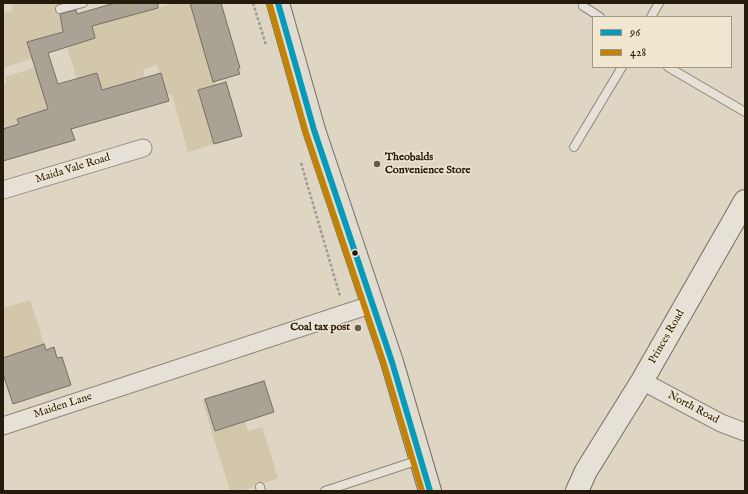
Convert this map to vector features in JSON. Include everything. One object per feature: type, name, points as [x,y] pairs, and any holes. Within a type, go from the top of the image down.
[{"type":"main road","points":[[278,3],[314,130],[392,362],[430,491]]},
{"type":"main road","name":"Princes Road","points":[[569,491],[586,470],[642,381],[745,201]]},
{"type":"main road","name":"Princes Road","points":[[577,491],[586,470]]},
{"type":"street","name":"Maida Vale Road","points":[[3,190],[143,148]]},
{"type":"street","name":"Maiden Lane","points":[[3,426],[373,304]]},
{"type":"street","name":"North Road","points":[[642,381],[721,423],[745,432]]},
{"type":"lane","points":[[60,9],[83,3]]},
{"type":"lane","points":[[652,16],[659,3]]},
{"type":"lane","points":[[583,6],[598,16]]},
{"type":"lane","points":[[574,147],[621,68]]},
{"type":"lane","points":[[670,68],[745,112]]},
{"type":"lane","points":[[325,491],[421,460]]},
{"type":"path","points":[[253,3],[267,48]]},
{"type":"path","points":[[300,160],[340,296],[338,298]]},
{"type":"shaded area","points":[[57,3],[64,34],[175,3],[198,3],[216,84],[198,90],[214,144],[188,152],[172,94],[167,95],[157,65],[143,69],[145,77],[102,91],[96,73],[83,77],[96,122],[91,124],[67,47],[3,68],[3,13],[13,11],[11,4]]},
{"type":"shaded area","points":[[36,67],[65,108],[34,119],[33,114],[17,119],[21,131],[3,129],[3,85],[7,84],[5,77]]},
{"type":"shaded area","points":[[30,300],[44,344],[37,347],[34,366],[29,349],[21,351],[23,357],[3,358],[3,308]]},
{"type":"shaded area","points":[[205,399],[215,431],[245,421],[248,431],[262,427],[278,478],[242,491],[230,491],[202,400]]},
{"type":"building","points":[[115,3],[158,3],[158,8],[92,26],[95,38],[48,53],[58,84],[97,73],[102,90],[161,73],[169,101],[71,129],[75,140],[3,161],[3,129],[19,124],[17,119],[48,109],[27,42],[63,32],[60,14],[76,10],[77,14]]},
{"type":"building","points":[[190,3],[221,3],[240,68],[238,69],[240,74],[213,82]]},
{"type":"building","points":[[226,82],[242,136],[214,144],[198,90]]},
{"type":"building","points":[[44,344],[46,350],[54,347],[57,358],[62,357],[71,385],[13,404],[3,374],[3,358]]},
{"type":"building","points":[[264,381],[274,412],[215,431],[205,399]]},
{"type":"transit line","name":"96","points":[[278,3],[314,130],[392,362],[430,491]]},
{"type":"transit line","name":"428","points":[[270,5],[306,133],[384,364],[422,491]]},
{"type":"place","name":"Theobalds Convenience Store","points":[[377,164]]},
{"type":"place","name":"Coal tax post","points":[[358,328]]}]
